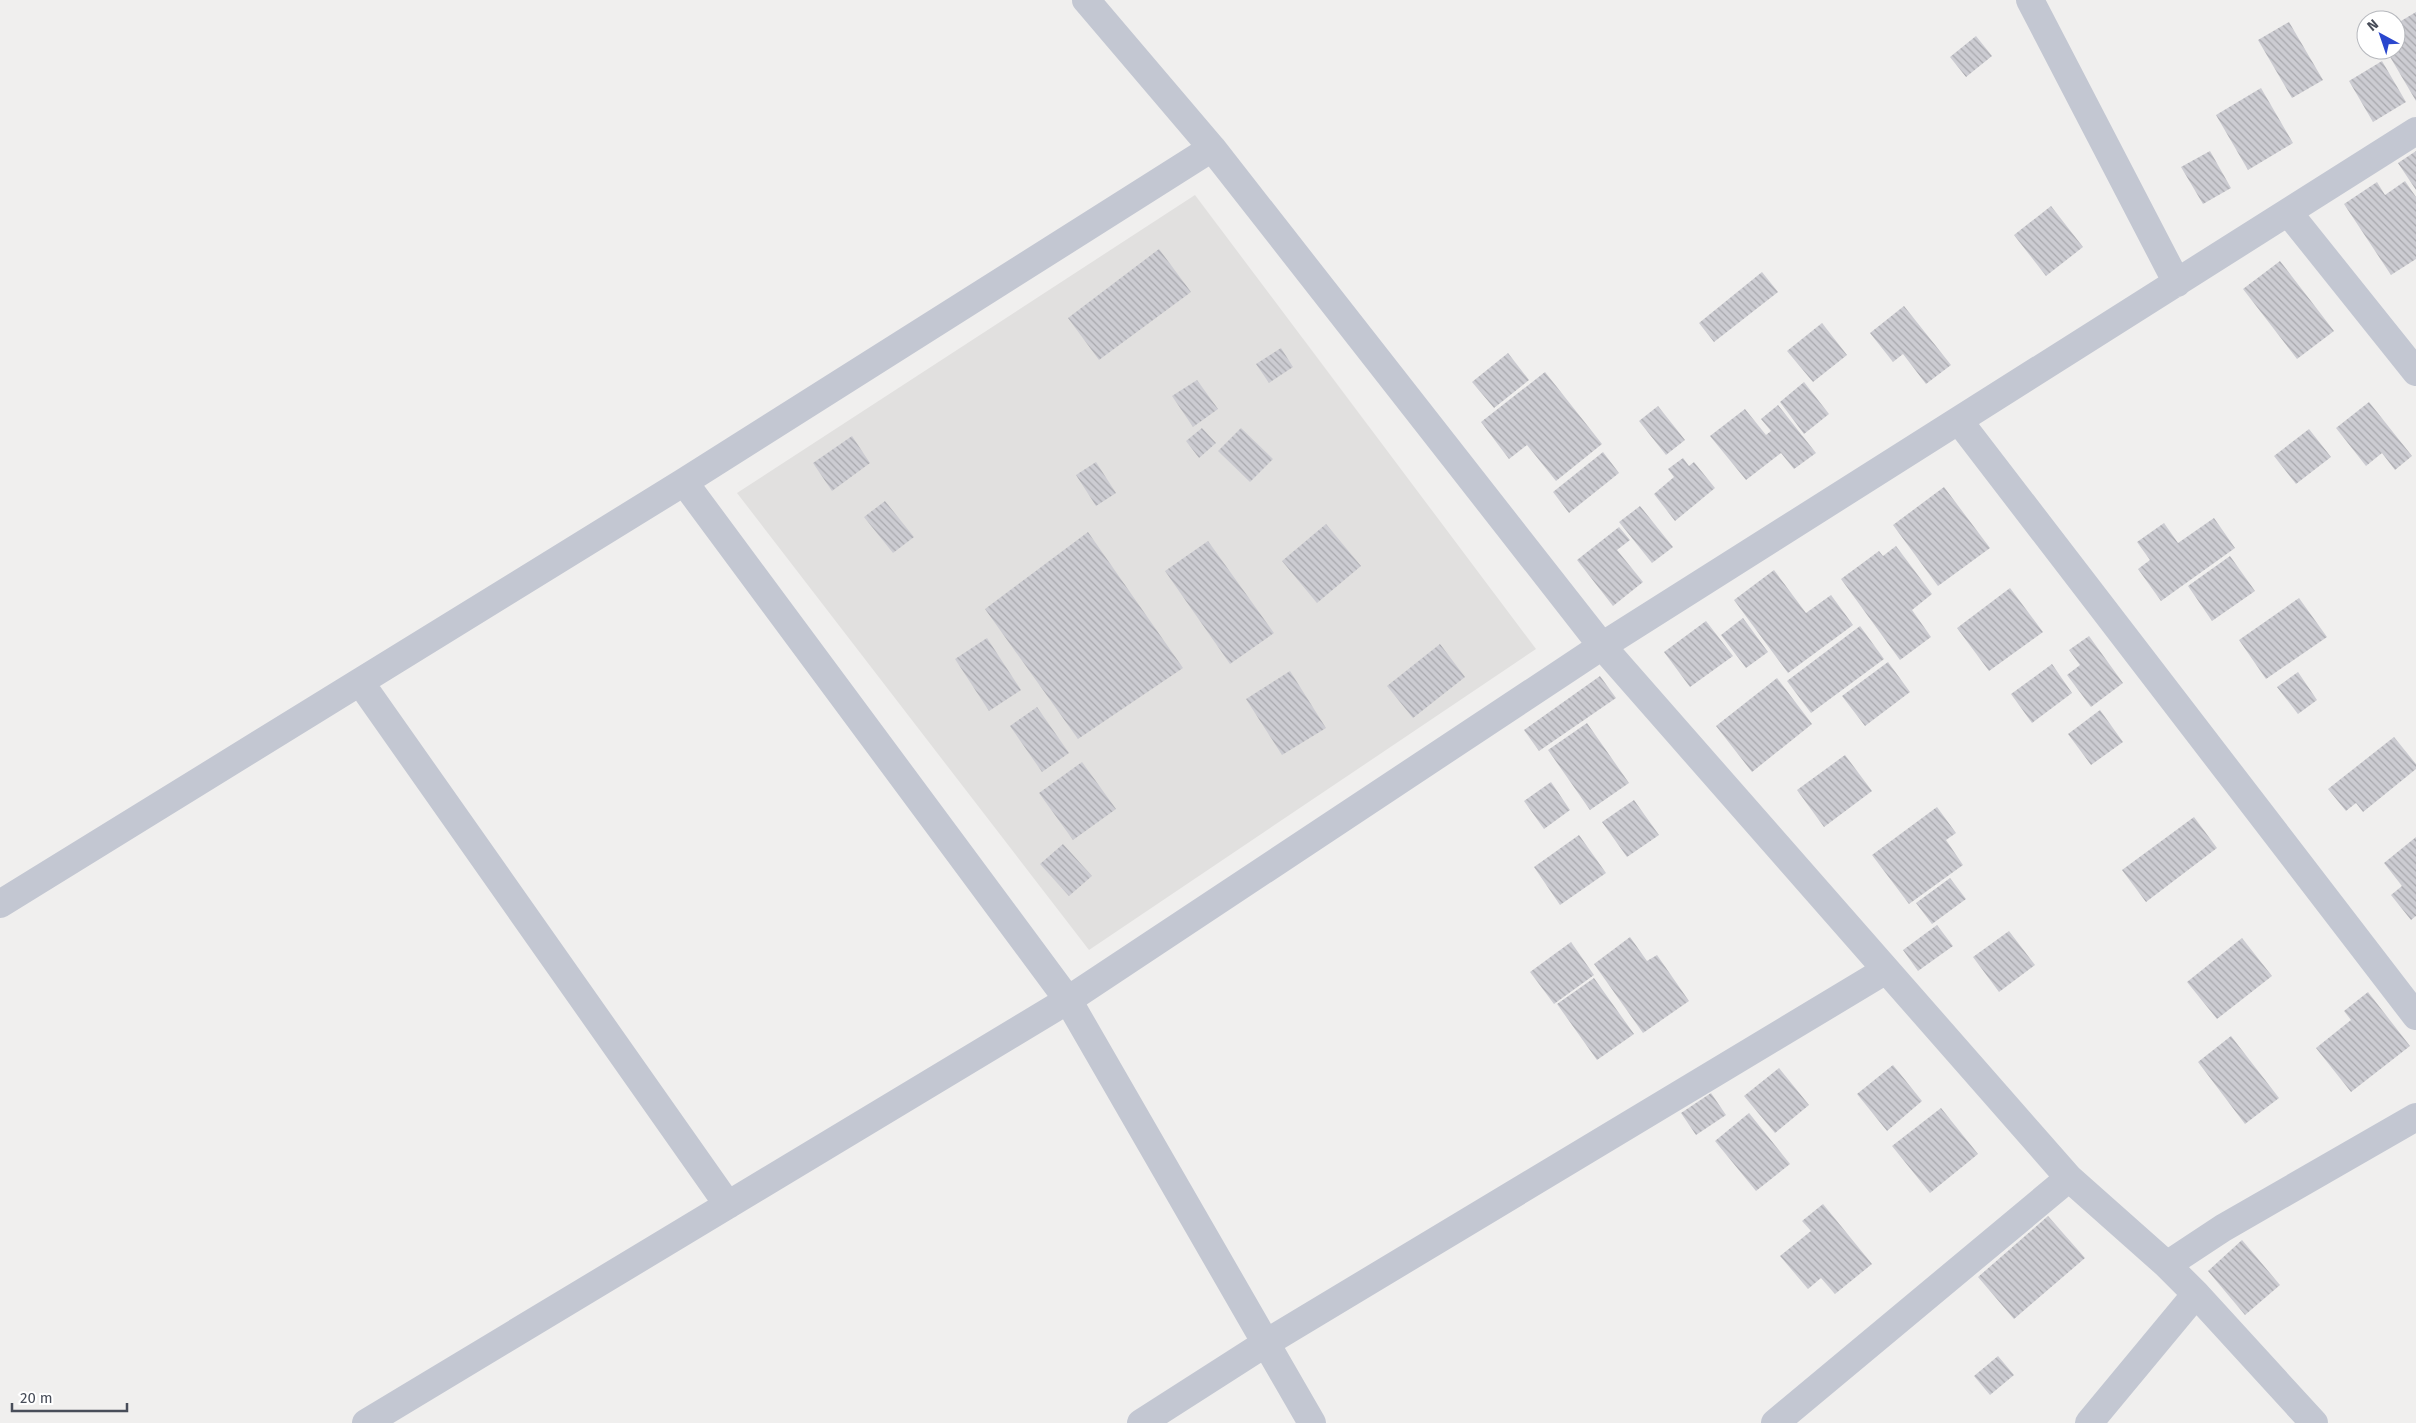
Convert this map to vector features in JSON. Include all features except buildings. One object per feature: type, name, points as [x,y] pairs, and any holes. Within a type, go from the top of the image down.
[{"type":"street","points":[[1086,0],[1212,148],[1602,646],[2069,1178],[2196,1294],[2314,1423]]},
{"type":"street","points":[[2030,0],[2177,282]]},
{"type":"street","points":[[366,1423],[1068,1000],[1602,646],[2416,131]]},
{"type":"street","points":[[0,904],[684,482],[1212,148]]},
{"type":"street","points":[[2288,212],[2416,372]]},
{"type":"street","points":[[1959,421],[2416,1016]]},
{"type":"street","points":[[684,482],[1068,1000],[1312,1423]]},
{"type":"street","points":[[360,682],[728,1205]]},
{"type":"street","points":[[1141,1423],[1266,1343],[1886,970]]},
{"type":"street","points":[[2167,1266],[2223,1228],[2416,1117]]},
{"type":"street","points":[[1775,1423],[2069,1178]]},
{"type":"street","points":[[2089,1423],[2196,1294]]},
{"type":"shaded area","points":[[1195,195],[1536,649],[1089,950],[737,493]]}]
